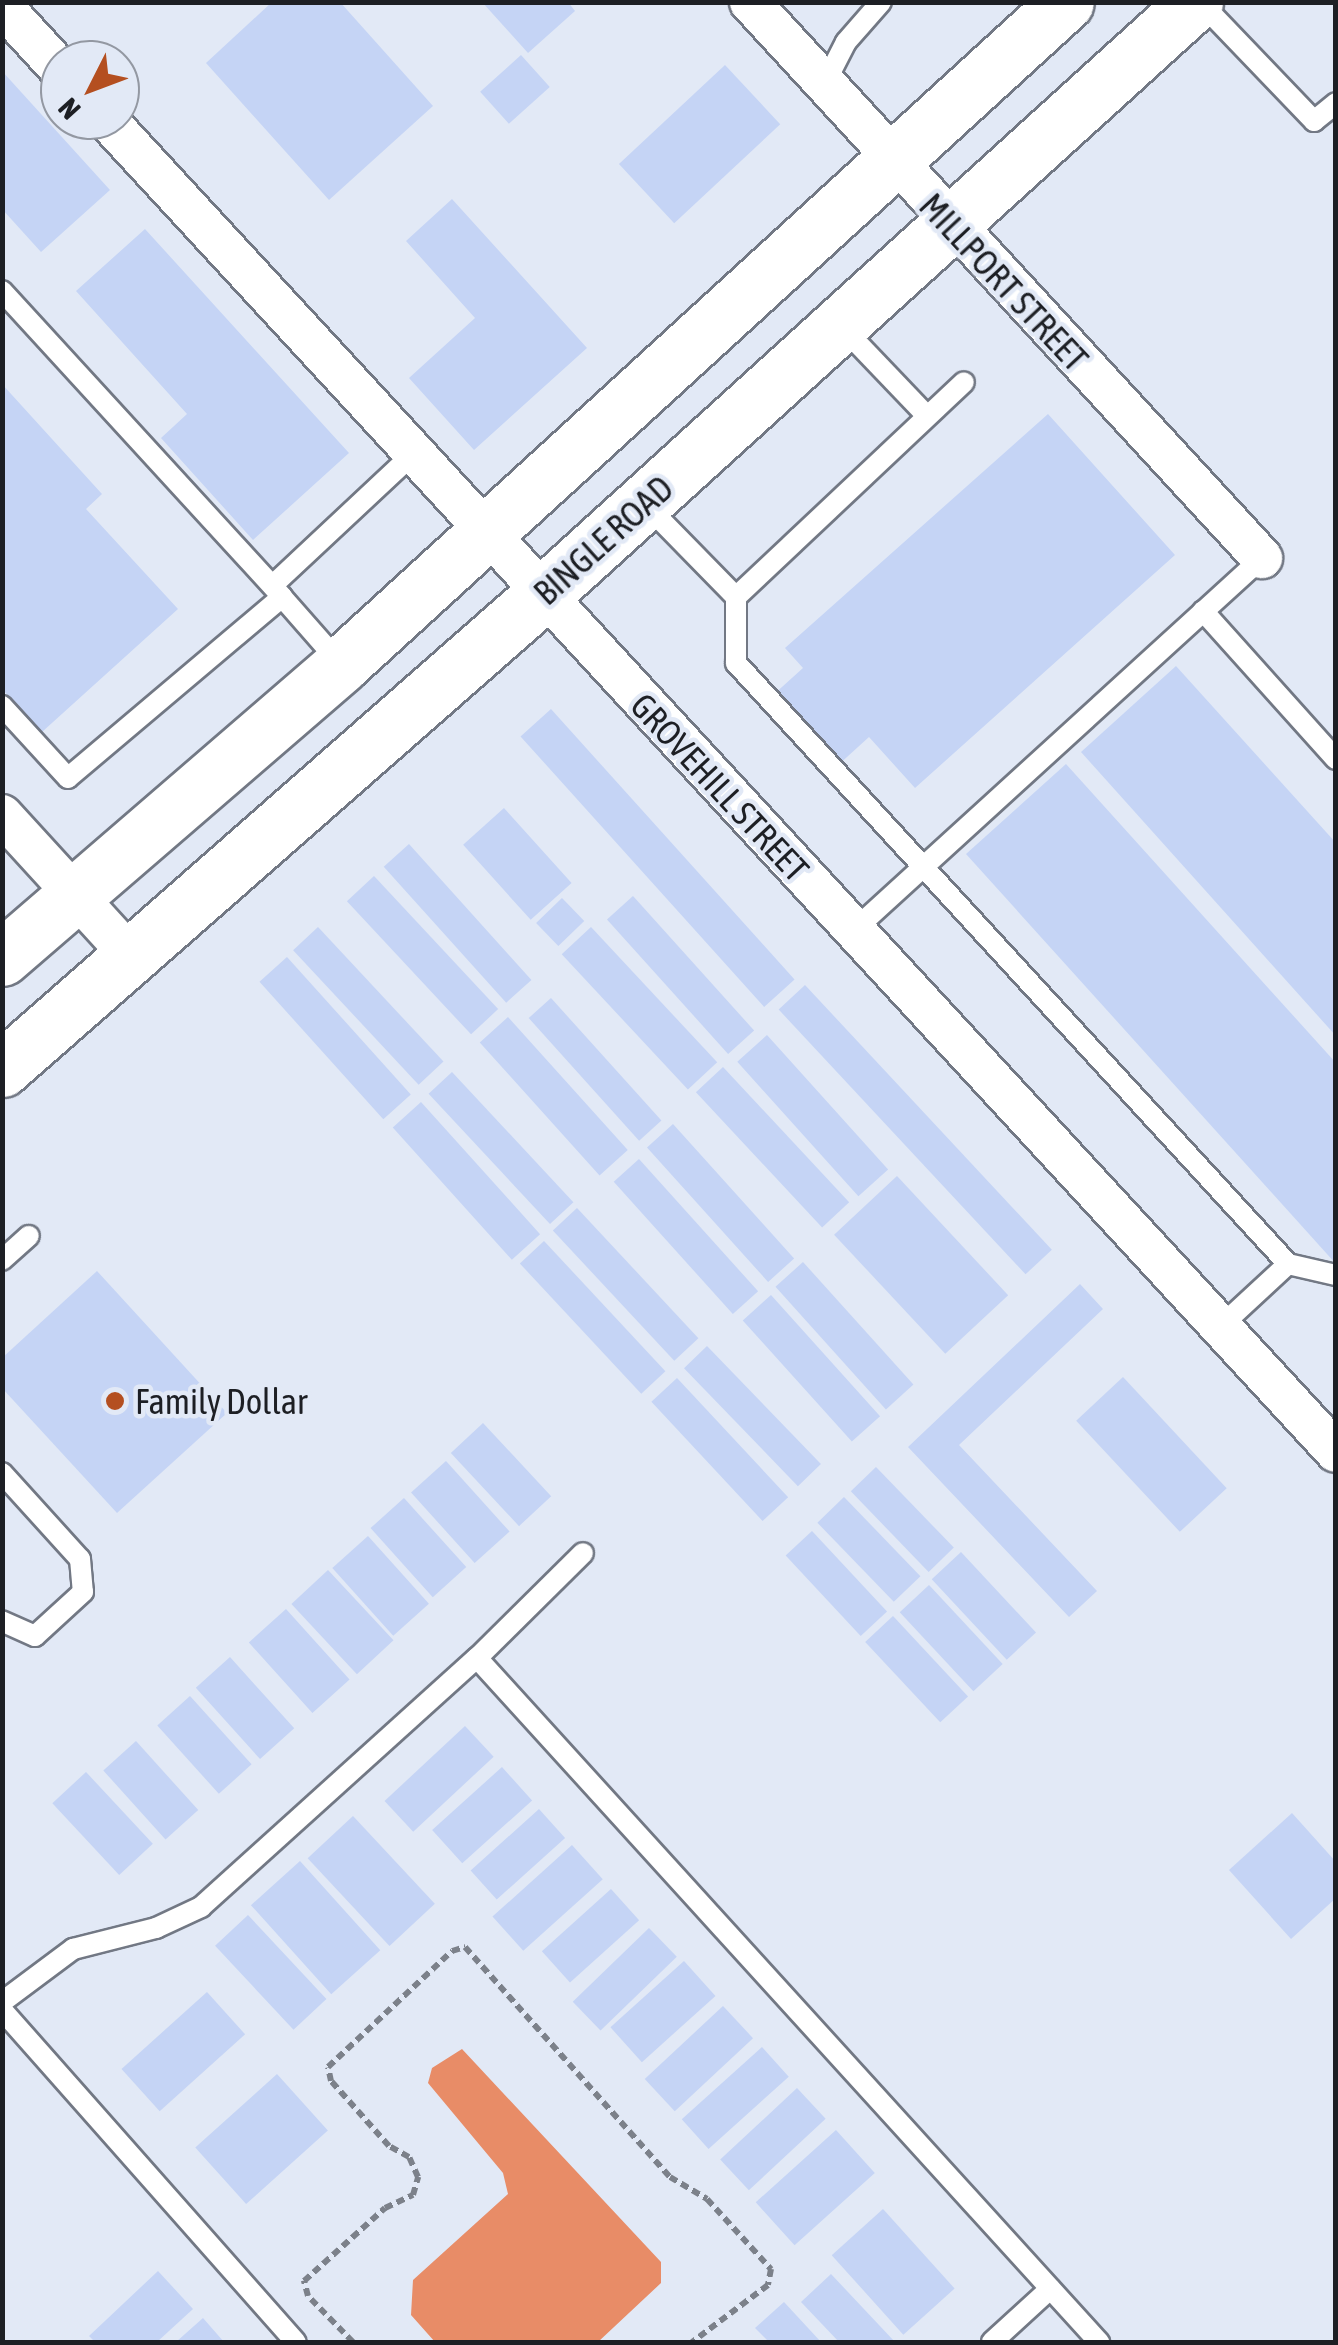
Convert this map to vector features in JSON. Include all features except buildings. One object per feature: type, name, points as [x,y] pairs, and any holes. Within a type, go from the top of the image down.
[{"type":"main road","points":[[2,958],[341,665],[1066,2]]},
{"type":"main road","name":"BINGLE ROAD","points":[[2,1069],[128,952],[542,596],[949,223],[1198,2]]},
{"type":"street","name":"MILLPORT STREET","points":[[750,2],[949,223],[1262,558]]},
{"type":"street","points":[[2,6],[40,47]]},
{"type":"street","name":"GROVEHILL STREET","points":[[125,140],[542,596],[1336,1452]]},
{"type":"street","points":[[2,815],[128,952]]},
{"type":"lane","points":[[824,85],[846,42],[880,2]]},
{"type":"lane","points":[[1198,2],[1314,121],[1336,103]]},
{"type":"lane","points":[[2,291],[278,591],[341,665]]},
{"type":"lane","points":[[839,324],[927,416]]},
{"type":"lane","points":[[736,597],[964,382]]},
{"type":"lane","points":[[2,706],[68,778],[278,591],[414,453]]},
{"type":"lane","points":[[644,502],[736,597],[736,663],[1288,1264],[1336,1275]]},
{"type":"lane","points":[[853,930],[921,864],[1262,558]]},
{"type":"lane","points":[[1203,611],[1336,760]]},
{"type":"lane","points":[[2,1260],[29,1236]]},
{"type":"lane","points":[[1220,1327],[1288,1264]]},
{"type":"lane","points":[[2,1473],[80,1559],[84,1592],[35,1636],[2,1621]]},
{"type":"lane","points":[[2,2002],[72,1948],[156,1928],[201,1907],[478,1658],[582,1553]]},
{"type":"lane","points":[[478,1658],[1099,2342]]},
{"type":"lane","points":[[2,2010],[296,2342]]},
{"type":"lane","points":[[992,2342],[1050,2289]]},
{"type":"path","points":[[352,2342],[308,2296],[304,2281],[385,2208],[413,2195],[418,2177],[412,2160],[389,2146],[331,2081],[328,2066],[461,1947],[535,2020],[557,2055],[670,2176],[708,2200],[770,2266],[768,2286],[692,2342]]},
{"type":"shaded area","points":[[462,2049],[661,2262],[661,2283],[598,2342],[435,2342],[411,2315],[413,2280],[508,2194],[503,2173],[428,2083],[432,2068]]},
{"type":"place","name":"Family Dollar","points":[[115,1401]]}]
